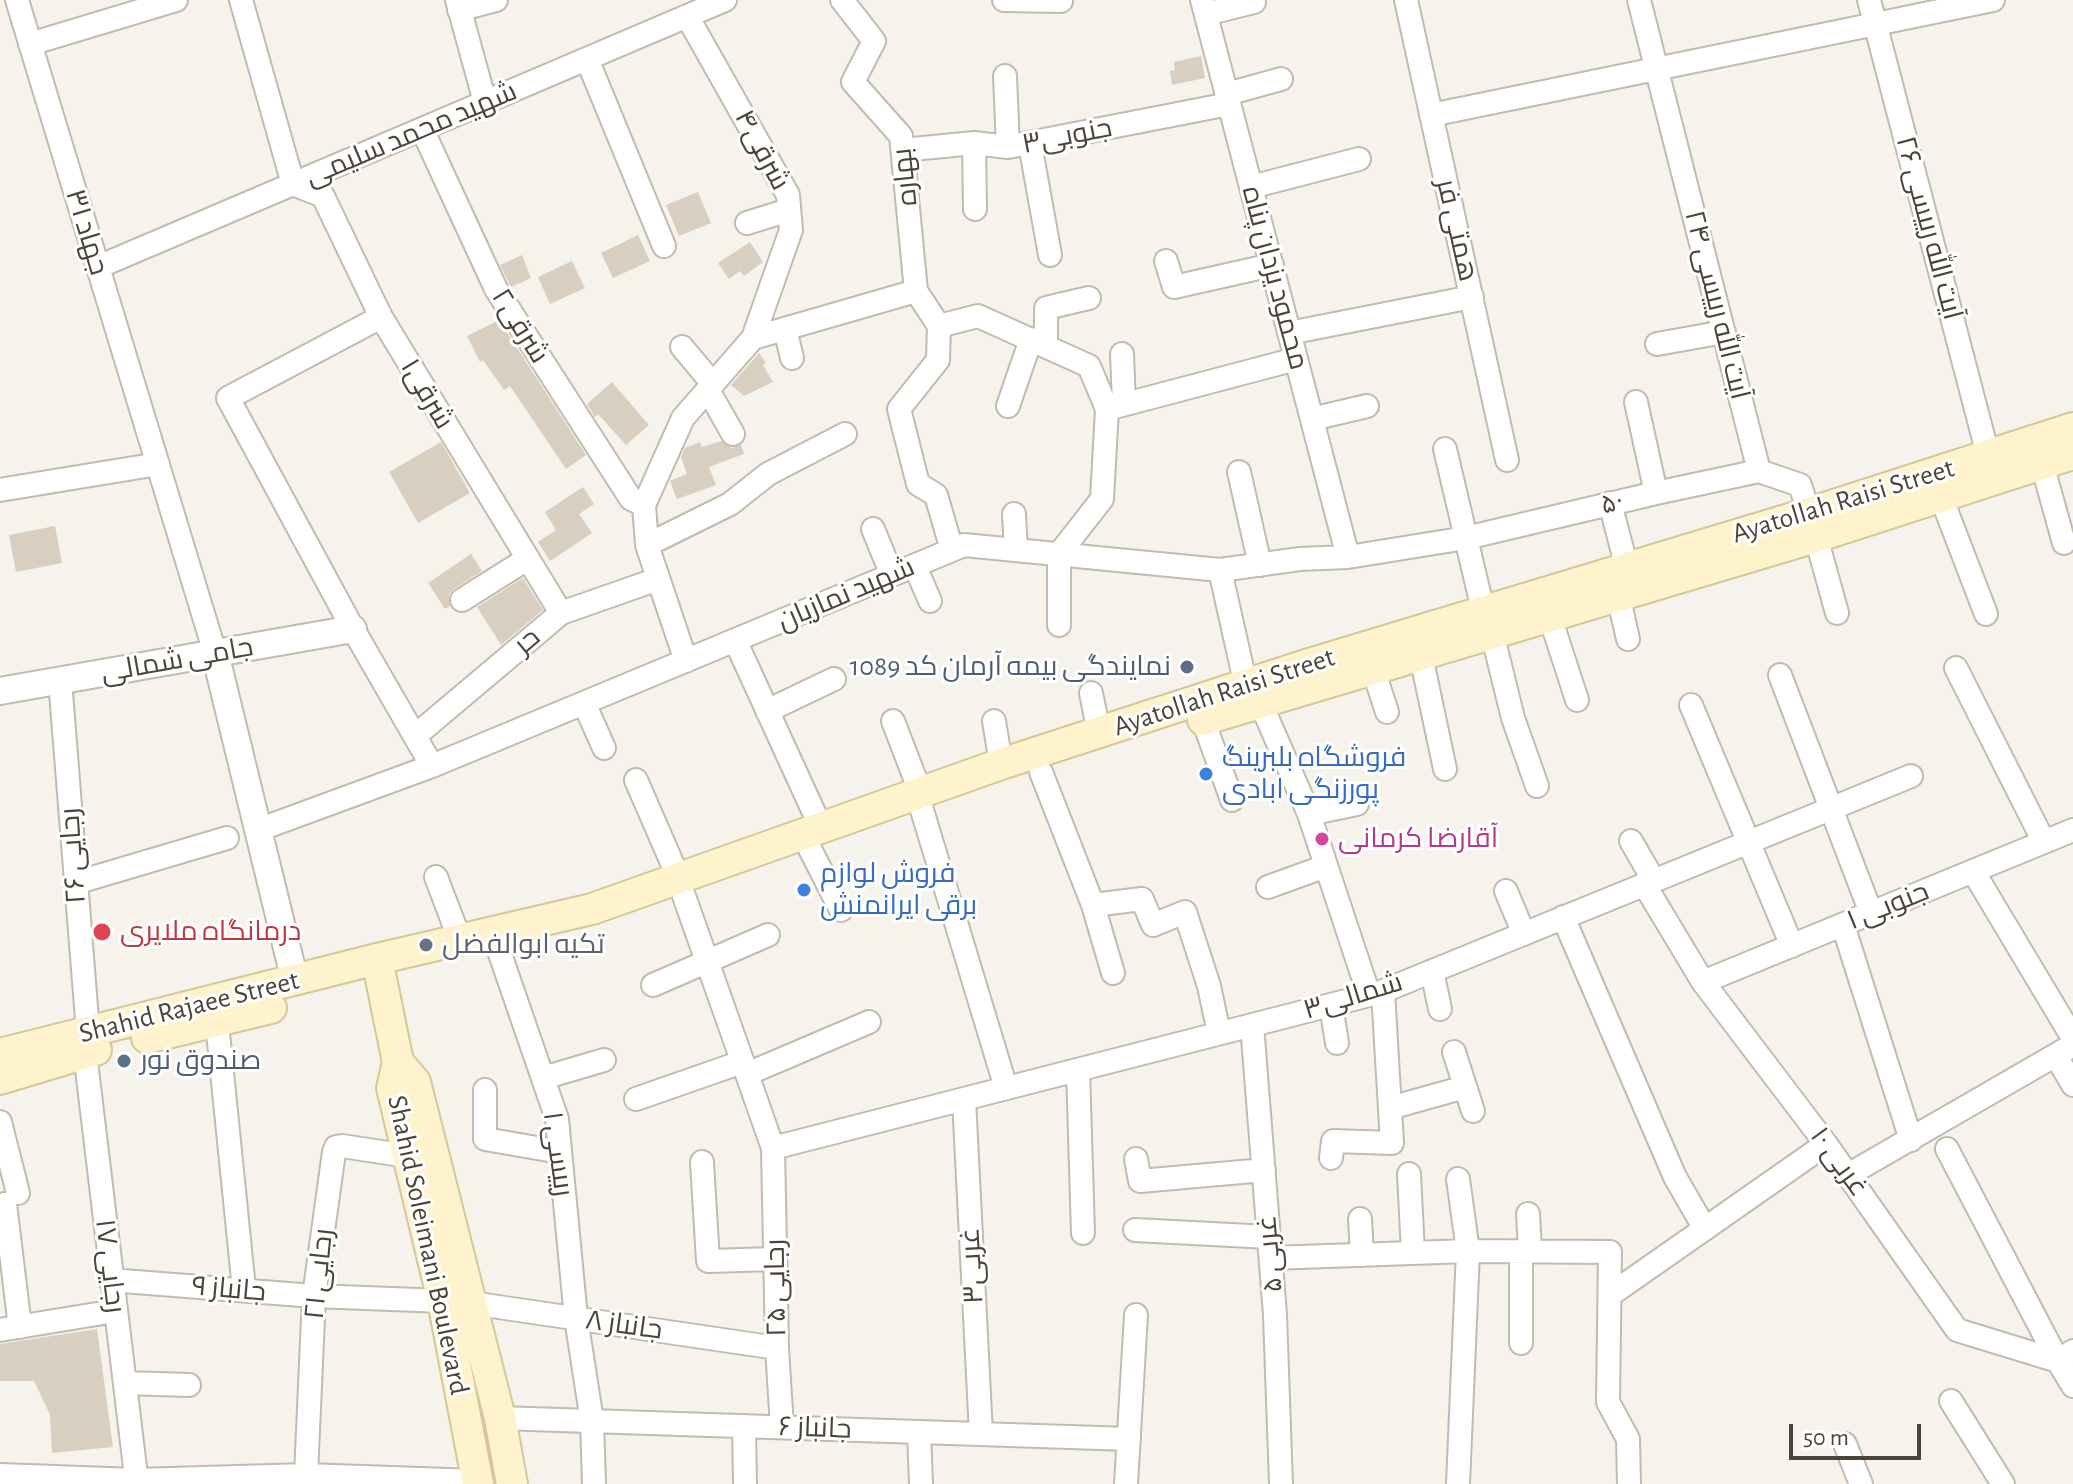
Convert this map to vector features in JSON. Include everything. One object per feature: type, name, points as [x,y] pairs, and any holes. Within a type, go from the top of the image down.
[{"type":"main road","name":"Ayatollah Raisi Street","points":[[1812,525],[1988,455],[2073,428]]},
{"type":"main road","name":"Ayatollah Raisi Street","points":[[922,802],[1001,764],[1099,733],[1253,695],[1812,525],[1941,497],[2073,454]]},
{"type":"main road","name":"Ayatollah Raisi Street","points":[[1370,658],[1421,656],[1488,622],[1550,617],[1623,582]]},
{"type":"main road","name":"Ayatollah Raisi Street","points":[[378,968],[499,951],[604,926],[682,888],[816,839],[922,802],[1041,772],[1203,720],[1253,695]]},
{"type":"main road","name":"Ayatollah Raisi Street","points":[[378,968],[460,940],[682,888]]},
{"type":"main road","name":"Shahid Rajaee Street","points":[[0,1079],[86,1042],[295,981],[378,968]]},
{"type":"main road","name":"Shahid Rajaee Street","points":[[0,1054],[217,1023],[378,968]]},
{"type":"main road","points":[[378,968],[398,1062]]},
{"type":"main road","name":"Shahid Soleimani Boulevard","points":[[398,1062],[392,1088],[408,1156],[500,1418],[512,1484]]},
{"type":"main road","name":"Shahid Soleimani Boulevard","points":[[398,1062],[415,1082],[457,1302],[478,1483]]},
{"type":"street","name":"جهاد ۳۱","points":[[17,0],[215,653]]},
{"type":"street","points":[[30,44],[176,0]]},
{"type":"street","points":[[241,0],[293,184]]},
{"type":"street","points":[[485,102],[458,5],[496,0]]},
{"type":"street","name":"شهید محمد سلیمی","points":[[98,267],[725,0]]},
{"type":"street","name":"بهاره","points":[[842,0],[874,41],[853,82],[901,136],[916,291]]},
{"type":"street","points":[[1004,0],[1061,1]]},
{"type":"street","name":"همتی فر","points":[[1406,0],[1507,460]]},
{"type":"street","name":"آیت الله رییسی ۲۴","points":[[1639,0],[1759,471]]},
{"type":"street","name":"آیت الله رییسی ۲۶","points":[[1869,0],[1988,455]]},
{"type":"street","points":[[1431,115],[1993,0]]},
{"type":"street","points":[[1204,7],[1254,2]]},
{"type":"street","name":"محمود یزدان پناه","points":[[1204,7],[1348,557]]},
{"type":"street","name":"شرقی۴","points":[[687,16],[788,195],[791,230],[753,338]]},
{"type":"street","points":[[587,59],[664,246]]},
{"type":"street","points":[[1005,76],[1019,146],[1050,255]]},
{"type":"street","name":"جنوبی۳","points":[[903,150],[974,143],[1019,146],[1228,99],[1281,79]]},
{"type":"street","name":"شرقی۲","points":[[422,129],[496,289],[631,499],[644,505]]},
{"type":"street","points":[[974,143],[975,209]]},
{"type":"street","points":[[1251,187],[1359,159]]},
{"type":"street","name":"شرقی۱","points":[[293,184],[323,196],[381,317],[561,613]]},
{"type":"street","points":[[747,223],[789,210]]},
{"type":"street","points":[[1166,261],[1174,287],[1272,265]]},
{"type":"street","points":[[686,661],[647,545],[644,505],[683,418],[753,338],[916,291],[939,326],[938,360],[899,409],[918,484],[936,495],[952,550]]},
{"type":"street","points":[[1289,333],[1472,297]]},
{"type":"street","points":[[1008,406],[1038,343],[1046,308],[1089,298]]},
{"type":"street","points":[[939,326],[978,316],[1089,366],[1116,406]]},
{"type":"street","points":[[381,317],[228,398],[353,629],[432,766]]},
{"type":"street","points":[[785,329],[792,358]]},
{"type":"street","points":[[1657,344],[1724,332]]},
{"type":"street","points":[[682,347],[711,387],[733,434]]},
{"type":"street","points":[[1059,625],[1059,554],[1102,499],[1122,354]]},
{"type":"street","points":[[1116,406],[1296,359]]},
{"type":"street","points":[[1636,402],[1656,493]]},
{"type":"street","points":[[1312,419],[1367,406]]},
{"type":"street","points":[[647,545],[730,504],[768,474],[845,434]]},
{"type":"street","points":[[1445,449],[1513,718],[1537,786]]},
{"type":"street","points":[[0,490],[158,464]]},
{"type":"street","points":[[2042,464],[2064,543]]},
{"type":"street","points":[[1759,471],[1800,485],[1837,613]]},
{"type":"street","name":"۵۰","points":[[1466,538],[1759,471]]},
{"type":"street","points":[[1239,472],[1260,565]]},
{"type":"street","points":[[1941,497],[1986,614]]},
{"type":"street","points":[[1610,503],[1623,582],[1628,639]]},
{"type":"street","points":[[1014,514],[1016,550]]},
{"type":"street","points":[[873,529],[892,575]]},
{"type":"street","name":"شهید نمازیان","points":[[258,830],[432,766],[964,545],[1220,570],[1348,557],[1466,538]]},
{"type":"street","points":[[462,600],[527,559]]},
{"type":"street","points":[[915,566],[930,601]]},
{"type":"street","points":[[1220,570],[1253,695],[1309,814],[1376,993],[1392,1143],[1333,1141],[1331,1158]]},
{"type":"street","name":"حر","points":[[415,736],[561,613],[658,579]]},
{"type":"street","points":[[1550,617],[1577,700]]},
{"type":"street","name":"جامی شمالی","points":[[0,691],[353,629]]},
{"type":"street","points":[[735,640],[767,711],[841,910]]},
{"type":"street","points":[[215,653],[295,981]]},
{"type":"street","points":[[1421,656],[1445,769]]},
{"type":"street","points":[[1370,658],[1387,712]]},
{"type":"street","points":[[1956,668],[2044,842]]},
{"type":"street","points":[[1780,675],[1871,913]]},
{"type":"street","points":[[767,711],[834,679]]},
{"type":"street","name":"رجایی ۲۶","points":[[60,680],[86,1042]]},
{"type":"street","points":[[1091,693],[1099,733]]},
{"type":"street","points":[[584,703],[604,748]]},
{"type":"street","points":[[1691,705],[1792,946]]},
{"type":"street","points":[[1203,720],[1232,800]]},
{"type":"street","points":[[893,721],[922,802],[1006,1088]]},
{"type":"street","points":[[994,721],[1001,764]]},
{"type":"street","points":[[1041,772],[1093,905],[1113,973]]},
{"type":"street","name":"شمالی۳","points":[[773,1148],[1376,993],[1911,776]]},
{"type":"street","name":"رجایی ۲۵","points":[[636,780],[682,888],[773,1148],[777,1348],[782,1427]]},
{"type":"street","points":[[1309,814],[1357,804]]},
{"type":"street","name":"جنوبی ۱","points":[[1703,982],[2073,830]]},
{"type":"street","points":[[75,883],[227,838]]},
{"type":"street","name":"غربی ۱۰","points":[[1631,841],[1649,882],[1703,982],[1826,1144],[1957,1330],[2066,1356]]},
{"type":"street","points":[[1268,887],[1326,866]]},
{"type":"street","points":[[1973,871],[2073,1038]]},
{"type":"street","points":[[436,877],[460,940]]},
{"type":"street","points":[[1506,891],[1524,934]]},
{"type":"street","points":[[1093,905],[1142,899],[1153,925],[1185,912],[1209,986],[1219,1033]]},
{"type":"street","points":[[1563,917],[1675,1177],[1705,1229]]},
{"type":"street","points":[[1843,925],[1911,1140]]},
{"type":"street","points":[[653,985],[768,935]]},
{"type":"street","name":"رییسی ۱","points":[[499,951],[557,1119],[576,1318],[592,1421],[594,1484]]},
{"type":"street","points":[[1432,971],[1440,1009]]},
{"type":"street","points":[[1331,1005],[1337,1043]]},
{"type":"street","points":[[636,1099],[744,1068],[869,1022]]},
{"type":"street","points":[[217,1023],[244,1289]]},
{"type":"street","name":"غربی ۵","points":[[1252,1025],[1275,1315],[1281,1484]]},
{"type":"street","name":"رجایی ۱۷","points":[[86,1042],[110,1280],[137,1482]]},
{"type":"street","points":[[1848,1175],[2064,1051],[2073,1085]]},
{"type":"street","points":[[1454,1052],[1473,1111]]},
{"type":"street","points":[[543,1078],[604,1060]]},
{"type":"street","points":[[1078,1070],[1083,1233]]},
{"type":"street","points":[[1390,1108],[1465,1087]]},
{"type":"street","points":[[485,1090],[485,1139],[560,1152]]},
{"type":"street","name":"غربی۳","points":[[964,1099],[981,1434]]},
{"type":"street","points":[[0,1122],[12,1198],[10,1329],[115,1311]]},
{"type":"street","points":[[1610,1295],[1826,1144]]},
{"type":"street","name":"رجایی ۲۱","points":[[306,1475],[314,1296],[336,1147],[408,1156]]},
{"type":"street","points":[[1947,1149],[2066,1356],[2073,1386]]},
{"type":"street","points":[[1136,1159],[1140,1181],[1264,1170]]},
{"type":"street","points":[[702,1162],[708,1261],[775,1259]]},
{"type":"street","points":[[1409,1174],[1413,1253]]},
{"type":"street","points":[[1458,1179],[1468,1251],[1458,1484]]},
{"type":"street","points":[[1521,1343],[1528,1214]]},
{"type":"street","points":[[1360,1219],[1362,1255]]},
{"type":"street","points":[[1135,1230],[1270,1248],[1362,1255],[1468,1251],[1610,1252],[1608,1402],[1628,1439],[1629,1484]]},
{"type":"street","name":"جانباز ۹","points":[[110,1280],[314,1296],[457,1302]]},
{"type":"street","name":"جانباز ۸","points":[[457,1302],[777,1348]]},
{"type":"street","points":[[1126,1484],[1136,1315]]},
{"type":"street","points":[[126,1383],[189,1385]]},
{"type":"street","points":[[1951,1401],[2003,1484]]},
{"type":"street","name":"جانباز ۶","points":[[500,1418],[1129,1439]]},
{"type":"street","points":[[744,1426],[745,1484]]},
{"type":"street","points":[[919,1432],[921,1484]]},
{"type":"street","points":[[1845,1444],[1861,1484]]},
{"type":"street","points":[[0,1475],[137,1482],[306,1475],[343,1480],[478,1483]]},
{"type":"building","points":[[1201,56],[1205,78],[1172,85],[1170,71],[1175,70],[1174,62]]},
{"type":"building","points":[[698,192],[711,223],[679,236],[666,205]]},
{"type":"building","points":[[638,235],[650,261],[613,278],[601,253]]},
{"type":"building","points":[[750,242],[763,262],[744,276],[740,271],[729,279],[718,263]]},
{"type":"building","points":[[522,255],[531,278],[511,287],[500,265]]},
{"type":"building","points":[[572,261],[585,288],[550,304],[538,277]]},
{"type":"building","points":[[499,320],[586,455],[566,469],[510,386],[504,390],[483,360],[480,362],[467,336]]},
{"type":"building","points":[[759,353],[773,382],[744,396],[731,385]]},
{"type":"building","points":[[612,382],[649,425],[626,445],[598,414],[595,417],[587,404]]},
{"type":"building","points":[[721,441],[732,448],[741,445],[744,454],[709,467],[716,485],[677,499],[670,481],[687,474],[681,457],[685,448],[700,442],[702,447]]},
{"type":"building","points":[[441,442],[470,493],[418,523],[389,472]]},
{"type":"building","points":[[583,487],[594,504],[579,514],[592,533],[550,561],[538,542],[556,530],[545,512]]},
{"type":"building","points":[[55,526],[62,563],[16,572],[9,535]]},
{"type":"building","points":[[471,554],[482,571],[449,594],[450,606],[445,609],[428,583]]},
{"type":"building","points":[[523,578],[543,610],[501,645],[477,607]]},
{"type":"building","points":[[97,1329],[113,1447],[52,1453],[50,1415],[34,1381],[0,1381],[0,1344]]},
{"type":"place","name":"نمایندگی بیمه آرمان کد 1089","points":[[1187,667]]},
{"type":"place","name":"فروشگاه بلبرینگ پورزنگی ابادی","points":[[1206,774]]},
{"type":"place","name":"آقارضا کرمانی","points":[[1322,839]]},
{"type":"place","name":"فروش لوازم برقی ایرانمنش","points":[[804,890]]},
{"type":"place","name":"درمانگاه ملایری","points":[[102,932]]},
{"type":"place","name":"تکیه ابوالفضل","points":[[426,945]]},
{"type":"place","name":"صندوق نور","points":[[124,1061]]}]
